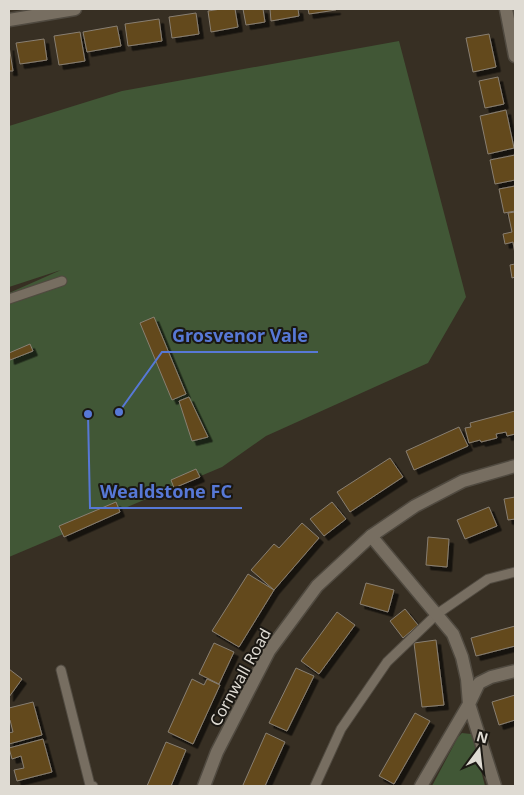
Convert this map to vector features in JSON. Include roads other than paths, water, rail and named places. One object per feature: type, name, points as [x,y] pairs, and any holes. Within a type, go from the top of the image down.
[{"type":"street","points":[[9,20],[75,9]]},
{"type":"street","points":[[506,9],[515,56]]},
{"type":"street","name":"Cornwall Road","points":[[204,786],[217,752],[269,652],[317,586],[371,536],[415,506],[463,481],[515,466]]},
{"type":"street","points":[[371,536],[453,634],[462,657],[467,679],[469,704],[495,786]]},
{"type":"street","points":[[421,786],[469,704],[479,683],[491,677],[515,671]]},
{"type":"lane","points":[[9,299],[62,281]]},
{"type":"lane","points":[[315,786],[341,729],[387,662],[437,614],[488,579],[515,572]]},
{"type":"lane","points":[[61,670],[91,786]]},
{"type":"place","name":"Grosvenor Vale","points":[[119,412]]},
{"type":"place","name":"Wealdstone FC","points":[[88,414]]}]
